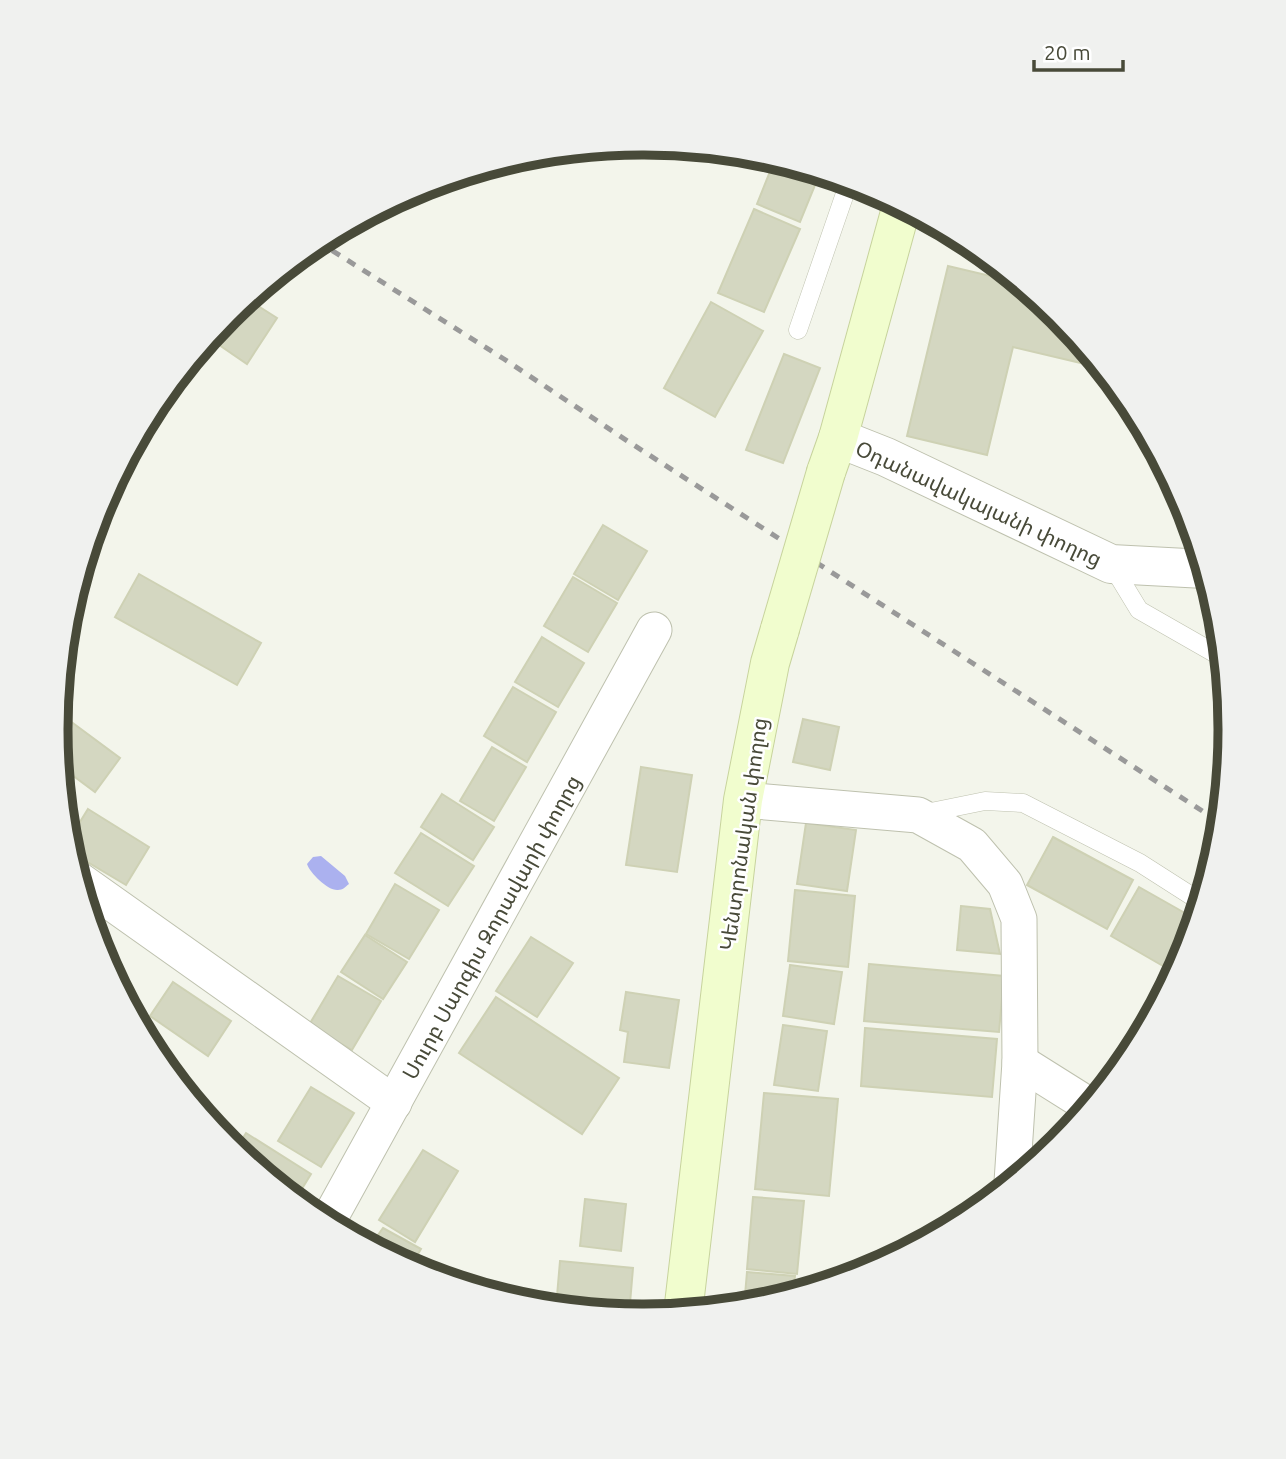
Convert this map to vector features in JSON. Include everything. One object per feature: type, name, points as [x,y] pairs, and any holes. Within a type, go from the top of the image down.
[{"type":"main road","name":"Կենտրոնական փողոց","points":[[684,1303],[743,800],[770,663],[899,215]]},
{"type":"street","name":"Օդանավակայանի փողոց","points":[[832,455],[886,457],[1111,564],[1194,568]]},
{"type":"street","name":"Սուրբ Սարգիս Զորավարի փողոց","points":[[333,1213],[654,630]]},
{"type":"street","points":[[743,800],[918,815],[972,845],[1005,884],[1019,919],[1020,1062],[1013,1169]]},
{"type":"street","points":[[91,888],[394,1103]]},
{"type":"street","points":[[1020,1062],[1081,1100]]},
{"type":"lane","points":[[798,330],[846,192]]},
{"type":"lane","points":[[1111,564],[1139,610],[1213,652]]},
{"type":"lane","points":[[918,815],[985,801],[1023,803],[1140,863],[1192,896]]},
{"type":"water","points":[[321,856],[345,876],[349,884],[334,890],[315,876],[307,864],[313,857]]},
{"type":"building","points":[[771,169],[817,181],[800,222],[757,204]]},
{"type":"building","points":[[754,209],[800,229],[764,312],[718,293]]},
{"type":"building","points":[[948,266],[998,278],[1049,323],[1086,364],[1013,347],[987,455],[907,436]]},
{"type":"building","points":[[711,302],[763,331],[715,417],[664,388]]},
{"type":"building","points":[[256,305],[277,318],[247,364],[218,344]]},
{"type":"building","points":[[784,354],[820,368],[783,463],[746,450]]},
{"type":"building","points":[[603,525],[647,551],[618,600],[574,574]]},
{"type":"building","points":[[139,574],[261,643],[237,685],[115,617]]},
{"type":"building","points":[[573,577],[617,603],[588,652],[544,626]]},
{"type":"building","points":[[542,637],[584,663],[558,707],[515,682]]},
{"type":"building","points":[[513,687],[556,712],[527,762],[484,736]]},
{"type":"building","points":[[803,719],[839,727],[830,770],[793,762]]},
{"type":"building","points":[[68,720],[120,758],[95,792],[70,773]]},
{"type":"building","points":[[492,747],[526,767],[494,821],[460,801]]},
{"type":"building","points":[[641,767],[692,775],[677,872],[626,865]]},
{"type":"building","points":[[442,794],[494,827],[473,860],[421,827]]},
{"type":"building","points":[[88,809],[149,847],[126,885],[83,860],[77,827]]},
{"type":"building","points":[[806,823],[856,830],[847,891],[797,884]]},
{"type":"building","points":[[421,833],[474,866],[448,906],[395,873]]},
{"type":"building","points":[[1053,837],[1133,880],[1107,929],[1027,885]]},
{"type":"building","points":[[395,884],[439,910],[409,959],[366,934]]},
{"type":"building","points":[[1139,887],[1187,914],[1176,945],[1163,966],[1111,936]]},
{"type":"building","points":[[795,890],[855,896],[848,967],[788,961]]},
{"type":"building","points":[[961,906],[990,909],[1000,954],[957,950]]},
{"type":"building","points":[[365,935],[407,962],[383,999],[341,972]]},
{"type":"building","points":[[531,937],[573,963],[537,1017],[496,991]]},
{"type":"building","points":[[869,964],[1004,976],[999,1032],[864,1021]]},
{"type":"building","points":[[790,965],[842,972],[834,1024],[783,1016]]},
{"type":"building","points":[[338,976],[381,1001],[352,1050],[309,1025]]},
{"type":"building","points":[[173,982],[231,1021],[208,1056],[150,1016]]},
{"type":"building","points":[[626,992],[679,1000],[669,1068],[624,1062],[628,1032],[620,1030]]},
{"type":"building","points":[[496,997],[619,1078],[582,1134],[459,1053]]},
{"type":"building","points":[[783,1025],[827,1031],[818,1091],[774,1085]]},
{"type":"building","points":[[865,1028],[997,1039],[992,1097],[861,1086]]},
{"type":"building","points":[[311,1087],[354,1113],[321,1167],[278,1141]]},
{"type":"building","points":[[764,1093],[838,1099],[829,1196],[755,1189]]},
{"type":"building","points":[[246,1133],[311,1174],[301,1191],[264,1162],[241,1140]]},
{"type":"building","points":[[423,1150],[458,1171],[415,1242],[379,1220]]},
{"type":"building","points":[[753,1197],[804,1201],[797,1274],[747,1269]]},
{"type":"building","points":[[585,1199],[626,1204],[621,1251],[580,1246]]},
{"type":"building","points":[[383,1228],[421,1249],[416,1257],[376,1238]]},
{"type":"building","points":[[560,1261],[633,1268],[630,1304],[557,1297]]},
{"type":"building","points":[[747,1272],[795,1276],[794,1284],[745,1295]]},
{"type":"railway","points":[[329,249],[1211,817]]}]
